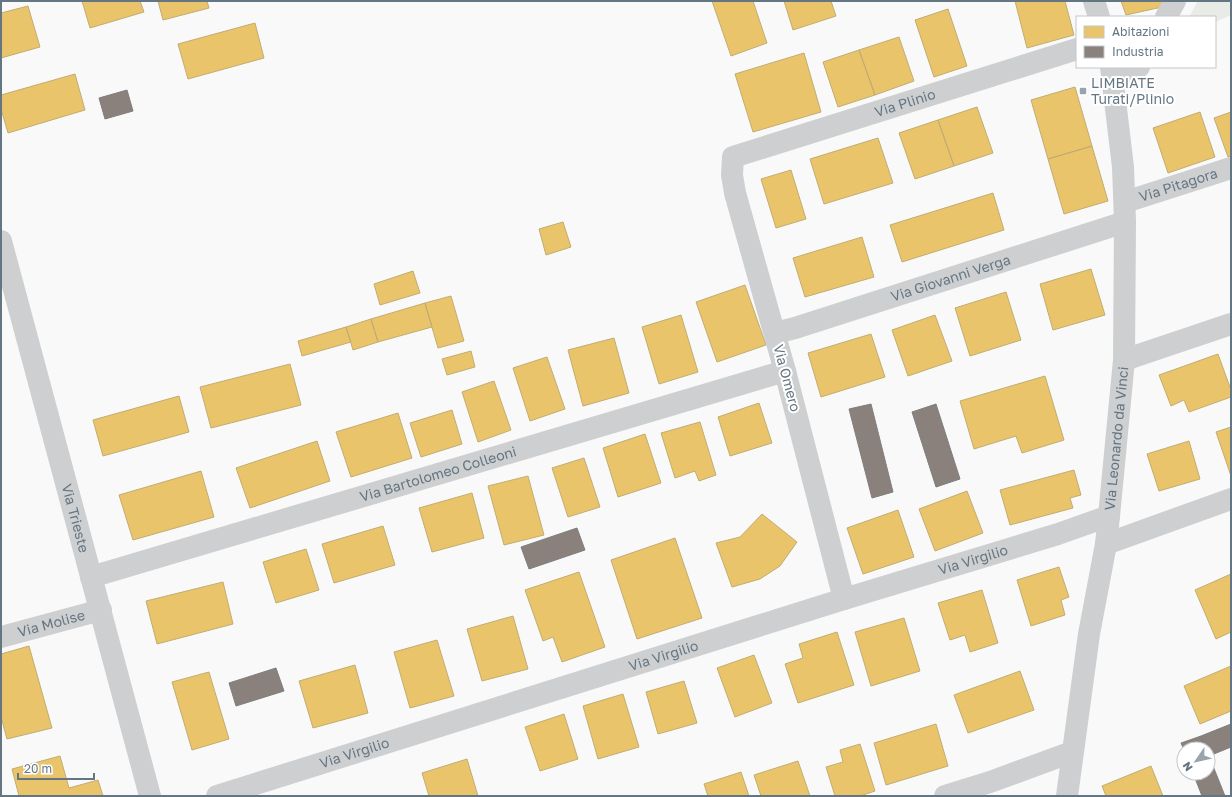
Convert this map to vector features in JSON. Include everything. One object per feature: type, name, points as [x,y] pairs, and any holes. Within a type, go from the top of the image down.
[{"type":"street","points":[[1094,1],[1099,16]]},
{"type":"street","points":[[1167,16],[1175,1]]},
{"type":"street","name":"Via Plinio","points":[[733,158],[1076,49]]},
{"type":"street","name":"Via Leonardo da Vinci","points":[[1067,796],[1089,634],[1106,544],[1124,360],[1125,212],[1123,167],[1112,73],[1129,75],[1139,68]]},
{"type":"street","name":"Via Omero","points":[[733,158],[732,175],[735,193],[775,333],[844,599]]},
{"type":"street","name":"Via Pitagora","points":[[1125,212],[1231,168]]},
{"type":"street","name":"Via Giovanni Verga","points":[[775,333],[794,328],[1125,212]]},
{"type":"street","name":"Via Trieste","points":[[1,241],[150,796]]},
{"type":"street","points":[[1124,360],[1231,324]]},
{"type":"street","name":"Via Bartolomeo Colleoni","points":[[91,577],[785,371]]},
{"type":"street","points":[[1106,544],[1231,499]]},
{"type":"street","name":"Via Virgilio","points":[[217,796],[844,599],[1058,534],[1109,516]]},
{"type":"street","name":"Via Molise","points":[[1,637],[100,610]]},
{"type":"street","points":[[945,796],[990,782],[1072,752]]},
{"type":"shaded area","points":[[1198,1],[1231,1],[1231,15],[1216,22],[1216,16],[1190,16]]},
{"type":"building: Abitazioni","points":[[82,1],[140,1],[144,12],[90,28]]},
{"type":"building: Abitazioni","points":[[158,1],[207,1],[209,8],[163,20]]},
{"type":"building: Abitazioni","points":[[712,1],[753,1],[767,43],[731,56]]},
{"type":"building: Abitazioni","points":[[784,1],[831,1],[836,16],[793,30]]},
{"type":"building: Abitazioni","points":[[1015,1],[1065,1],[1074,35],[1027,48]]},
{"type":"building: Abitazioni","points":[[1121,1],[1164,1],[1162,7],[1126,15]]},
{"type":"building: Abitazioni","points":[[28,6],[40,47],[1,58],[1,13]]},
{"type":"building: Abitazioni","points":[[948,9],[967,66],[934,77],[915,20]]},
{"type":"building: Abitazioni","points":[[255,23],[264,58],[188,79],[178,44]]},
{"type":"building: Abitazioni","points":[[899,37],[914,81],[875,95],[859,50]]},
{"type":"building: Abitazioni","points":[[859,50],[875,95],[838,107],[823,62]]},
{"type":"building: Abitazioni","points":[[804,53],[821,112],[753,132],[735,74]]},
{"type":"building: Abitazioni","points":[[75,74],[85,110],[8,133],[1,109],[1,95]]},
{"type":"building: Abitazioni","points":[[1075,87],[1092,146],[1048,159],[1031,100]]},
{"type":"building: Abitazioni","points":[[977,107],[993,153],[954,166],[938,120]]},
{"type":"building: Abitazioni","points":[[1200,112],[1215,157],[1168,173],[1153,128]]},
{"type":"building: Abitazioni","points":[[1231,112],[1231,156],[1228,157],[1214,118]]},
{"type":"building: Abitazioni","points":[[938,120],[954,166],[915,179],[899,133]]},
{"type":"building: Abitazioni","points":[[878,138],[893,183],[824,204],[810,159]]},
{"type":"building: Abitazioni","points":[[1092,146],[1108,201],[1064,214],[1048,159]]},
{"type":"building: Abitazioni","points":[[791,170],[806,219],[776,228],[761,179]]},
{"type":"building: Abitazioni","points":[[993,193],[1004,230],[902,262],[890,225]]},
{"type":"building: Abitazioni","points":[[563,222],[571,247],[546,255],[539,229]]},
{"type":"building: Abitazioni","points":[[862,237],[874,277],[805,297],[793,258]]},
{"type":"building: Abitazioni","points":[[1091,269],[1105,315],[1053,330],[1040,284]]},
{"type":"building: Abitazioni","points":[[413,271],[420,293],[380,305],[374,284]]},
{"type":"building: Abitazioni","points":[[745,285],[766,345],[717,362],[696,302]]},
{"type":"building: Abitazioni","points":[[1006,292],[1021,340],[970,356],[955,308]]},
{"type":"building: Abitazioni","points":[[451,296],[464,341],[438,348],[425,303]]},
{"type":"building: Abitazioni","points":[[425,303],[432,327],[378,342],[371,319]]},
{"type":"building: Abitazioni","points":[[681,315],[698,372],[659,384],[642,327]]},
{"type":"building: Abitazioni","points":[[935,315],[952,361],[908,376],[892,330]]},
{"type":"building: Abitazioni","points":[[371,319],[378,342],[353,350],[346,327]]},
{"type":"building: Abitazioni","points":[[346,327],[351,342],[302,356],[298,341]]},
{"type":"building: Abitazioni","points":[[871,334],[885,377],[821,397],[808,353]]},
{"type":"building: Abitazioni","points":[[614,338],[629,393],[583,406],[568,350]]},
{"type":"building: Abitazioni","points":[[471,351],[475,367],[447,375],[442,359]]},
{"type":"building: Abitazioni","points":[[1218,354],[1231,390],[1231,397],[1189,412],[1184,400],[1171,406],[1159,375]]},
{"type":"building: Abitazioni","points":[[547,357],[565,409],[530,421],[513,368]]},
{"type":"building: Abitazioni","points":[[290,364],[301,405],[211,428],[200,387]]},
{"type":"building: Abitazioni","points":[[1045,376],[1064,440],[1022,453],[1016,436],[974,449],[960,401]]},
{"type":"building: Abitazioni","points":[[494,381],[511,430],[478,442],[462,392]]},
{"type":"building: Abitazioni","points":[[179,396],[189,432],[103,456],[93,420]]},
{"type":"building: Abitazioni","points":[[759,403],[772,443],[730,456],[718,417]]},
{"type":"building: Abitazioni","points":[[452,410],[462,444],[421,457],[410,423]]},
{"type":"building: Abitazioni","points":[[398,413],[412,458],[351,477],[336,432]]},
{"type":"building: Abitazioni","points":[[700,422],[716,475],[699,481],[695,471],[675,478],[661,433]]},
{"type":"building: Abitazioni","points":[[1231,427],[1231,476],[1216,432]]},
{"type":"building: Abitazioni","points":[[645,434],[661,483],[618,497],[603,448]]},
{"type":"building: Abitazioni","points":[[317,441],[330,481],[250,508],[236,468]]},
{"type":"building: Abitazioni","points":[[1189,441],[1200,479],[1159,491],[1147,454]]},
{"type":"building: Abitazioni","points":[[584,458],[600,507],[568,517],[552,468]]},
{"type":"building: Abitazioni","points":[[1074,470],[1081,495],[1070,498],[1073,508],[1010,525],[1000,490]]},
{"type":"building: Abitazioni","points":[[201,471],[214,517],[133,540],[119,495]]},
{"type":"building: Abitazioni","points":[[528,476],[544,535],[504,545],[488,486]]},
{"type":"building: Abitazioni","points":[[967,491],[983,533],[935,551],[919,509]]},
{"type":"building: Abitazioni","points":[[472,493],[484,538],[432,552],[419,508]]},
{"type":"building: Abitazioni","points":[[898,510],[914,557],[863,574],[847,528]]},
{"type":"building: Abitazioni","points":[[762,514],[797,542],[780,566],[760,579],[732,587],[716,543],[740,537]]},
{"type":"building: Abitazioni","points":[[383,526],[395,565],[334,583],[322,544]]},
{"type":"building: Abitazioni","points":[[675,538],[702,618],[637,639],[611,560]]},
{"type":"building: Abitazioni","points":[[306,549],[319,590],[276,603],[263,562]]},
{"type":"building: Abitazioni","points":[[1059,567],[1069,597],[1061,600],[1065,615],[1031,626],[1017,580]]},
{"type":"building: Abitazioni","points":[[579,572],[605,647],[562,662],[553,637],[543,641],[525,590]]},
{"type":"building: Abitazioni","points":[[1231,574],[1231,632],[1216,639],[1195,590]]},
{"type":"building: Abitazioni","points":[[223,582],[233,624],[157,644],[146,601]]},
{"type":"building: Abitazioni","points":[[982,590],[998,643],[970,652],[965,635],[950,640],[938,603]]},
{"type":"building: Abitazioni","points":[[513,616],[528,669],[482,681],[467,629]]},
{"type":"building: Abitazioni","points":[[904,618],[920,671],[871,686],[855,632]]},
{"type":"building: Abitazioni","points":[[837,632],[854,685],[798,703],[785,664],[803,658],[799,644]]},
{"type":"building: Abitazioni","points":[[437,640],[454,696],[410,708],[394,652]]},
{"type":"building: Abitazioni","points":[[29,646],[52,728],[7,739],[1,717],[1,654]]},
{"type":"building: Abitazioni","points":[[754,655],[772,703],[735,717],[717,668]]},
{"type":"building: Abitazioni","points":[[355,665],[368,713],[313,728],[299,681]]},
{"type":"building: Abitazioni","points":[[1231,666],[1231,711],[1200,724],[1184,686]]},
{"type":"building: Abitazioni","points":[[1020,671],[1034,710],[968,733],[954,695]]},
{"type":"building: Abitazioni","points":[[209,672],[229,739],[192,750],[172,682]]},
{"type":"building: Abitazioni","points":[[684,681],[697,723],[658,734],[646,692]]},
{"type":"building: Abitazioni","points":[[623,694],[639,747],[598,759],[583,706]]},
{"type":"building: Abitazioni","points":[[564,714],[578,759],[540,771],[525,727]]},
{"type":"building: Abitazioni","points":[[936,724],[948,766],[886,785],[874,743]]},
{"type":"building: Abitazioni","points":[[860,744],[875,791],[860,796],[835,796],[826,767],[843,762],[840,750]]},
{"type":"building: Abitazioni","points":[[60,756],[69,788],[98,780],[103,796],[19,796],[12,769]]},
{"type":"building: Abitazioni","points":[[467,759],[478,796],[429,796],[422,773]]},
{"type":"building: Abitazioni","points":[[798,761],[810,796],[761,796],[754,775]]},
{"type":"building: Abitazioni","points":[[1151,766],[1163,796],[1106,796],[1102,786]]},
{"type":"building: Abitazioni","points":[[741,772],[749,796],[708,796],[704,784]]},
{"type":"building: Industria","points":[[127,90],[133,111],[105,119],[99,98]]},
{"type":"building: Industria","points":[[871,404],[893,492],[872,498],[849,409]]},
{"type":"building: Industria","points":[[936,404],[960,479],[936,487],[912,412]]},
{"type":"building: Industria","points":[[577,528],[585,550],[529,569],[521,547]]},
{"type":"building: Industria","points":[[276,668],[284,691],[236,706],[229,683]]},
{"type":"building: Industria","points":[[1231,724],[1231,747],[1216,753],[1216,741],[1203,741],[1201,736]]},
{"type":"building: Industria","points":[[1201,736],[1203,741],[1187,741]]},
{"type":"building: Industria","points":[[1216,773],[1225,796],[1202,796],[1196,781],[1216,781]]},
{"type":"place","name":"LIMBIATE Turati/Plinio","points":[[1083,91]]}]
